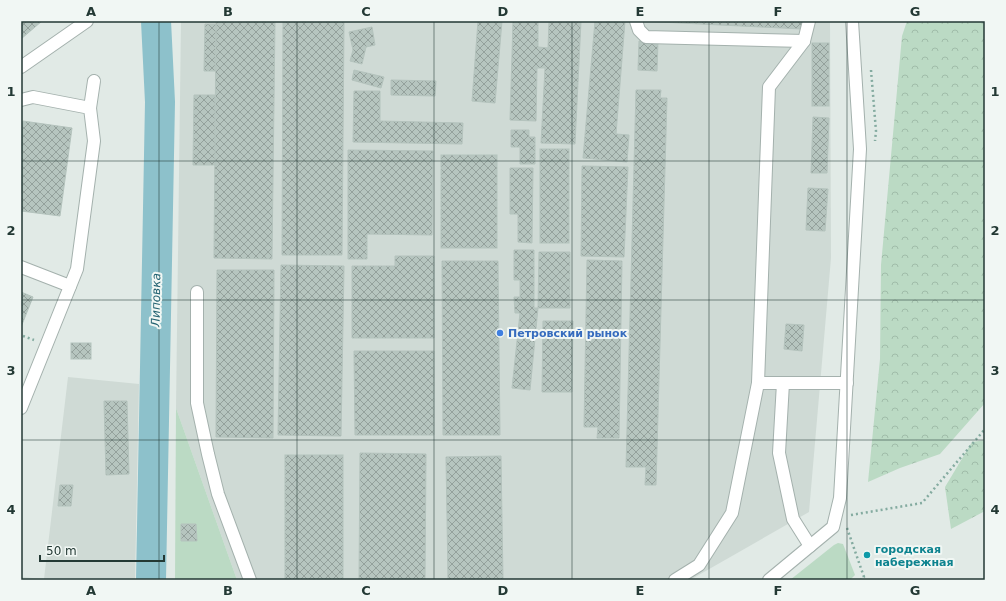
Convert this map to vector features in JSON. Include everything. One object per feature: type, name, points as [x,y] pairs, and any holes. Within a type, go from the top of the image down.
[{"type":"lane","points":[[21,67],[87,21]]},
{"type":"lane","points":[[636,21],[639,30],[646,37],[804,41]]},
{"type":"lane","points":[[675,580],[699,565],[732,513],[758,383],[769,87],[804,41],[809,21]]},
{"type":"lane","points":[[769,580],[833,527],[840,498],[860,149],[852,21]]},
{"type":"lane","points":[[21,408],[77,269],[94,141],[90,108],[94,81]]},
{"type":"lane","points":[[21,100],[33,97],[90,108]]},
{"type":"lane","points":[[21,267],[70,286]]},
{"type":"lane","points":[[197,292],[197,403],[218,494],[250,580]]},
{"type":"lane","points":[[783,382],[779,453],[793,519],[810,546]]},
{"type":"lane","points":[[758,383],[847,383]]},
{"type":"path","points":[[847,516],[922,503],[985,429]]},
{"type":"shaded area","name":"Петровский рынок","points":[[181,21],[830,21],[831,258],[809,512],[690,580],[237,580],[176,408]]},
{"type":"shaded area","points":[[68,377],[139,384],[135,580],[21,580],[21,577],[44,579]]},
{"type":"green space","points":[[907,21],[985,21],[985,403],[940,454],[900,468],[868,482],[880,359],[881,265],[902,36]]},
{"type":"green space","points":[[176,408],[237,580],[175,580]]},
{"type":"green space","points":[[985,440],[985,511],[951,529],[945,487],[972,442]]},
{"type":"green space","points":[[838,543],[843,544],[855,575],[850,580],[790,580],[834,545]]},
{"type":"building","points":[[21,21],[42,21],[21,39]]},
{"type":"building","points":[[216,21],[275,21],[272,259],[214,258]]},
{"type":"building","points":[[283,21],[344,21],[342,255],[282,255]]},
{"type":"building","points":[[478,21],[502,21],[495,103],[472,101]]},
{"type":"building","points":[[513,21],[538,21],[538,47],[548,48],[549,21],[581,21],[575,144],[541,143],[545,68],[537,68],[536,121],[510,120]]},
{"type":"building","points":[[595,21],[625,21],[616,134],[629,135],[627,162],[583,158]]},
{"type":"building","points":[[639,21],[802,21],[802,29]]},
{"type":"building","points":[[205,24],[216,24],[215,71],[204,71]]},
{"type":"building","points":[[372,27],[375,45],[366,47],[362,64],[350,61],[353,50],[349,32]]},
{"type":"building","points":[[639,41],[658,41],[657,71],[638,70]]},
{"type":"building","points":[[812,43],[829,43],[829,106],[812,106]]},
{"type":"building","points":[[354,70],[384,77],[381,88],[352,80]]},
{"type":"building","points":[[391,80],[436,81],[435,96],[391,95]]},
{"type":"building","points":[[636,90],[661,90],[660,98],[667,98],[656,485],[645,485],[646,467],[626,467]]},
{"type":"building","points":[[354,91],[380,91],[380,121],[463,123],[462,144],[353,142]]},
{"type":"building","points":[[194,95],[215,95],[215,165],[193,165]]},
{"type":"building","points":[[813,117],[829,118],[827,173],[811,173]]},
{"type":"building","points":[[23,121],[72,128],[60,216],[21,211],[21,133]]},
{"type":"building","points":[[511,130],[529,130],[529,137],[535,137],[535,164],[520,164],[520,147],[511,147]]},
{"type":"building","points":[[540,149],[569,149],[569,243],[540,243]]},
{"type":"building","points":[[348,150],[433,151],[432,235],[367,234],[367,259],[348,259]]},
{"type":"building","points":[[441,155],[497,155],[497,248],[441,248]]},
{"type":"building","points":[[582,166],[628,167],[624,257],[581,256]]},
{"type":"building","points":[[510,168],[533,168],[532,243],[518,242],[518,214],[510,214]]},
{"type":"building","points":[[808,188],[828,189],[825,231],[806,230]]},
{"type":"building","points":[[514,250],[534,250],[534,308],[538,308],[530,390],[512,388],[520,313],[515,313],[514,297],[520,297],[520,280],[514,280]]},
{"type":"building","points":[[539,252],[570,252],[570,308],[538,308]]},
{"type":"building","points":[[395,256],[434,256],[434,338],[352,338],[352,266],[395,266]]},
{"type":"building","points":[[587,260],[622,261],[619,438],[597,438],[598,427],[584,427]]},
{"type":"building","points":[[442,261],[498,261],[500,435],[443,435]]},
{"type":"building","points":[[281,265],[344,266],[341,436],[278,435]]},
{"type":"building","points":[[217,270],[274,270],[273,438],[216,437]]},
{"type":"building","points":[[21,292],[33,297],[21,327]]},
{"type":"building","points":[[543,321],[573,321],[572,392],[542,392]]},
{"type":"building","points":[[786,324],[804,325],[802,351],[784,349]]},
{"type":"building","points":[[71,343],[91,343],[91,359],[71,359]]},
{"type":"building","points":[[354,351],[434,351],[434,435],[355,435]]},
{"type":"building","points":[[104,401],[127,401],[129,474],[106,475]]},
{"type":"building","points":[[360,453],[426,454],[425,580],[359,580]]},
{"type":"building","points":[[285,455],[343,455],[343,580],[285,580]]},
{"type":"building","points":[[501,456],[503,580],[448,580],[446,457]]},
{"type":"building","points":[[60,485],[73,485],[71,506],[58,506]]},
{"type":"building","points":[[181,524],[196,524],[197,541],[181,541]]},
{"type":"waterway","name":"Липовка","points":[[151,580],[160,102],[156,21]]},
{"type":"place","name":"Петровский рынок","points":[[500,333]]},
{"type":"place","name":"городская набережная","points":[[867,555]]}]
